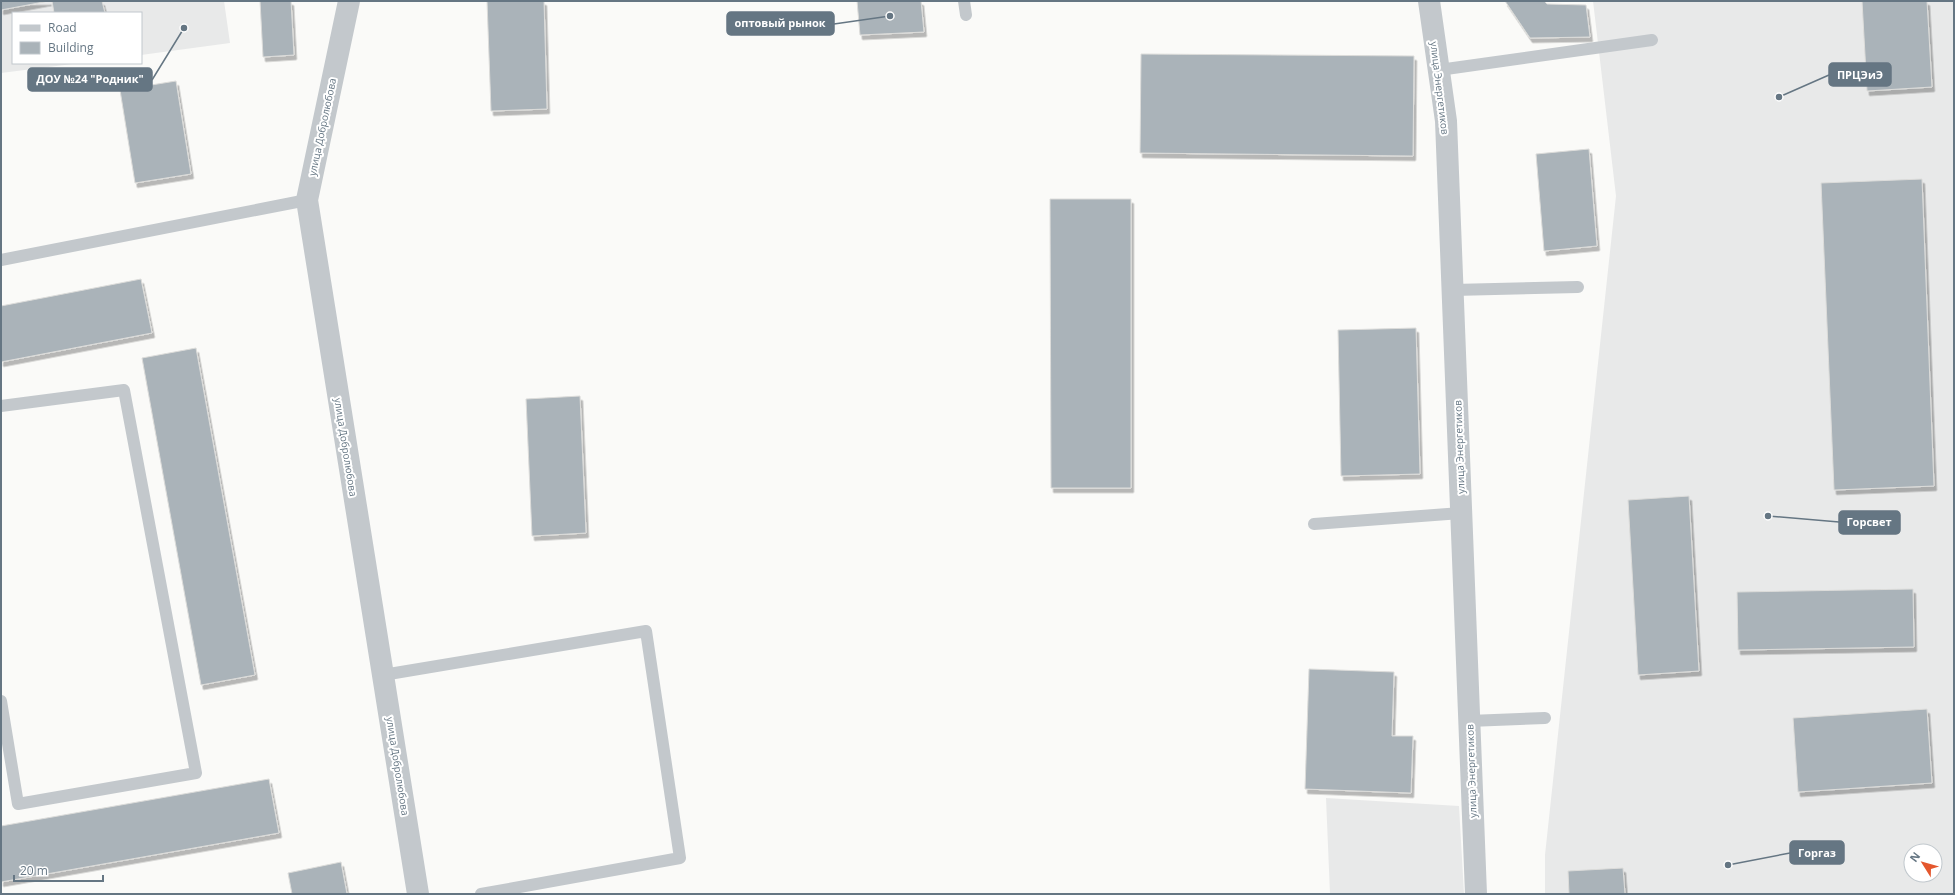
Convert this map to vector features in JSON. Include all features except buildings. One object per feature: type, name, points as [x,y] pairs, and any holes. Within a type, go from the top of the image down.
[{"type":"street","name":"улица Добролюбова","points":[[349,1],[307,200],[418,894]]},
{"type":"street","name":"улица Энергетиков","points":[[1428,1],[1446,121],[1476,894]]},
{"type":"lane","points":[[964,1],[966,15]]},
{"type":"lane","points":[[1439,70],[1652,40]]},
{"type":"lane","points":[[1,260],[307,200]]},
{"type":"lane","points":[[1452,290],[1578,287]]},
{"type":"lane","points":[[1,406],[124,390],[196,773],[18,804],[1,700]]},
{"type":"lane","points":[[1314,524],[1461,513]]},
{"type":"lane","points":[[383,675],[646,631],[680,858],[482,894]]},
{"type":"lane","points":[[1469,721],[1545,718]]},
{"type":"shaded area","points":[[1,1],[224,1],[230,43],[142,55],[142,12],[12,12],[12,64],[72,64],[1,73]]},
{"type":"shaded area","points":[[1593,1],[1954,1],[1954,894],[1545,894],[1545,855],[1616,196]]},
{"type":"shaded area","points":[[1326,798],[1459,806],[1464,894],[1330,894]]},
{"type":"place","name":"оптовый рынок","points":[[890,16]]},
{"type":"place","name":"ДОУ №24 \"Родник\"","points":[[184,28]]},
{"type":"place","name":"ПРЦЭиЭ","points":[[1779,97]]},
{"type":"place","name":"Горсвет","points":[[1768,516]]},
{"type":"place","name":"Горгаз","points":[[1728,865]]}]
